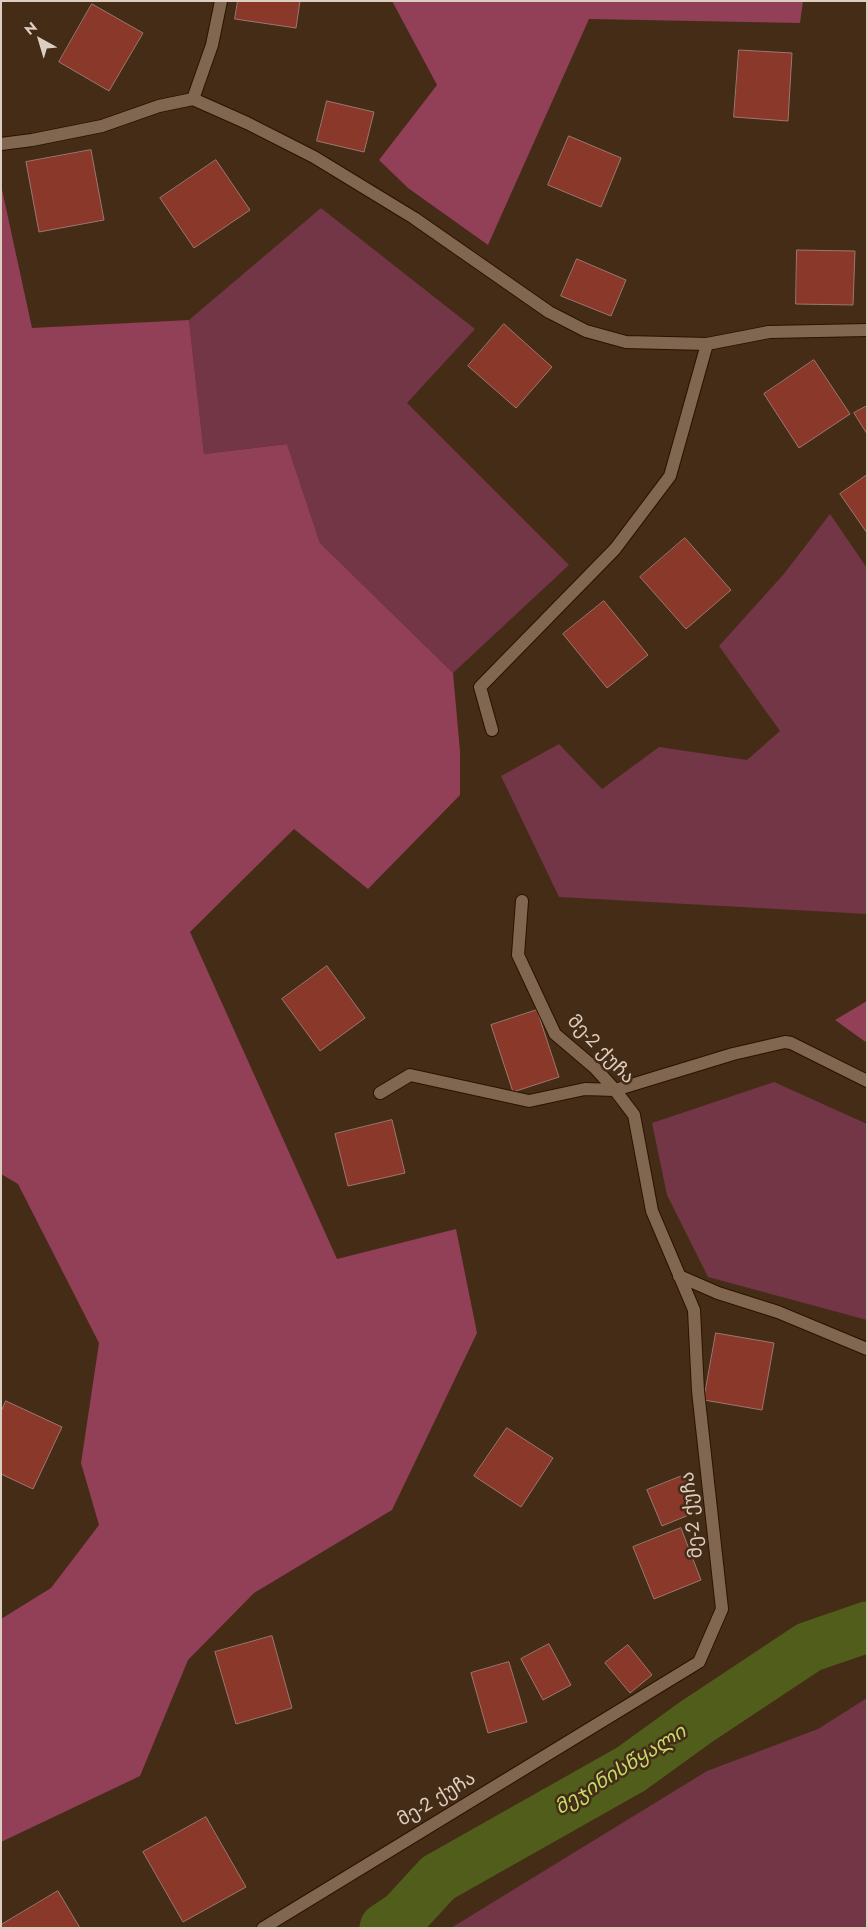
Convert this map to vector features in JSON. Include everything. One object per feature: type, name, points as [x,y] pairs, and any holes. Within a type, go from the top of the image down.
[{"type":"street","points":[[193,99],[212,45],[221,1]]},
{"type":"street","points":[[1,144],[32,140],[102,126],[159,106],[193,99],[247,123],[314,157],[414,218],[549,312],[586,331],[626,342],[707,344],[769,332],[867,330]]},
{"type":"street","points":[[492,730],[480,687],[615,549],[670,476],[707,344]]},
{"type":"street","name":"მე-2 ქუჩა","points":[[263,1928],[699,1662],[722,1610],[698,1391],[694,1310],[652,1211],[634,1115],[616,1090],[595,1068],[555,1034],[518,955],[522,900]]},
{"type":"street","points":[[380,1093],[410,1075],[529,1101],[585,1089],[616,1090],[732,1054],[784,1042],[791,1043],[867,1080]]},
{"type":"street","points":[[679,1276],[718,1293],[778,1312],[867,1349]]},
{"type":"shaded area","points":[[392,1],[803,1],[800,23],[589,19],[488,245],[408,188],[379,160],[437,85]]},
{"type":"shaded area","points":[[1,185],[32,328],[189,320],[204,454],[287,444],[320,543],[453,673],[460,751],[460,795],[368,889],[294,829],[190,932],[337,1259],[456,1229],[477,1333],[392,1510],[254,1593],[188,1660],[140,1776],[1,1842],[1,1619],[51,1588],[99,1525],[81,1463],[99,1343],[18,1184],[1,1174]]},
{"type":"shaded area","points":[[321,208],[475,329],[407,403],[569,565],[453,673],[320,543],[287,444],[204,454],[189,320]]},
{"type":"shaded area","points":[[830,514],[867,568],[867,914],[559,897],[501,776],[559,744],[602,789],[659,747],[747,760],[780,731],[719,646],[783,575]]},
{"type":"shaded area","points":[[867,1001],[867,1043],[835,1020]]},
{"type":"shaded area","points":[[774,1082],[867,1124],[867,1320],[708,1277],[667,1195],[652,1123]]},
{"type":"shaded area","points":[[867,1698],[867,1928],[451,1928],[707,1771],[818,1729]]},
{"type":"building","points":[[238,1],[300,1],[296,28],[235,19]]},
{"type":"building","points":[[92,4],[143,33],[109,91],[59,62]]},
{"type":"building","points":[[739,50],[792,53],[788,121],[734,117]]},
{"type":"building","points":[[327,101],[374,112],[364,152],[317,141]]},
{"type":"building","points":[[569,136],[621,158],[601,207],[548,185]]},
{"type":"building","points":[[91,150],[104,220],[39,232],[26,162]]},
{"type":"building","points":[[216,160],[250,210],[194,248],[160,198]]},
{"type":"building","points":[[797,250],[855,251],[853,305],[796,304]]},
{"type":"building","points":[[577,259],[626,280],[611,316],[561,296]]},
{"type":"building","points":[[504,324],[552,367],[516,408],[468,366]]},
{"type":"building","points":[[814,360],[850,414],[799,448],[764,394]]},
{"type":"building","points":[[867,406],[867,434],[854,413]]},
{"type":"building","points":[[867,475],[867,533],[840,494]]},
{"type":"building","points":[[685,538],[731,590],[686,629],[640,577]]},
{"type":"building","points":[[604,601],[648,655],[607,688],[563,634]]},
{"type":"building","points":[[327,966],[365,1018],[320,1051],[282,999]]},
{"type":"building","points":[[537,1010],[559,1077],[513,1092],[491,1025]]},
{"type":"building","points":[[392,1120],[405,1173],[348,1186],[335,1134]]},
{"type":"building","points":[[716,1333],[774,1343],[762,1410],[704,1400]]},
{"type":"building","points":[[6,1401],[62,1427],[33,1489],[1,1474],[1,1412]]},
{"type":"building","points":[[507,1428],[553,1458],[521,1507],[474,1476]]},
{"type":"building","points":[[687,1474],[701,1510],[662,1526],[647,1490]]},
{"type":"building","points":[[681,1528],[701,1580],[654,1599],[633,1547]]},
{"type":"building","points":[[272,1636],[292,1708],[236,1724],[215,1652]]},
{"type":"building","points":[[549,1644],[571,1685],[543,1700],[521,1659]]},
{"type":"building","points":[[628,1645],[652,1675],[630,1693],[605,1663]]},
{"type":"building","points":[[509,1662],[527,1722],[488,1733],[471,1673]]},
{"type":"building","points":[[206,1817],[246,1887],[183,1922],[143,1852]]},
{"type":"building","points":[[58,1891],[80,1928],[1,1928],[1,1925]]},
{"type":"waterway","name":"მეჯინისწყალი","points":[[385,1928],[403,1916],[438,1878],[631,1769],[696,1722],[809,1647],[867,1627]]}]
